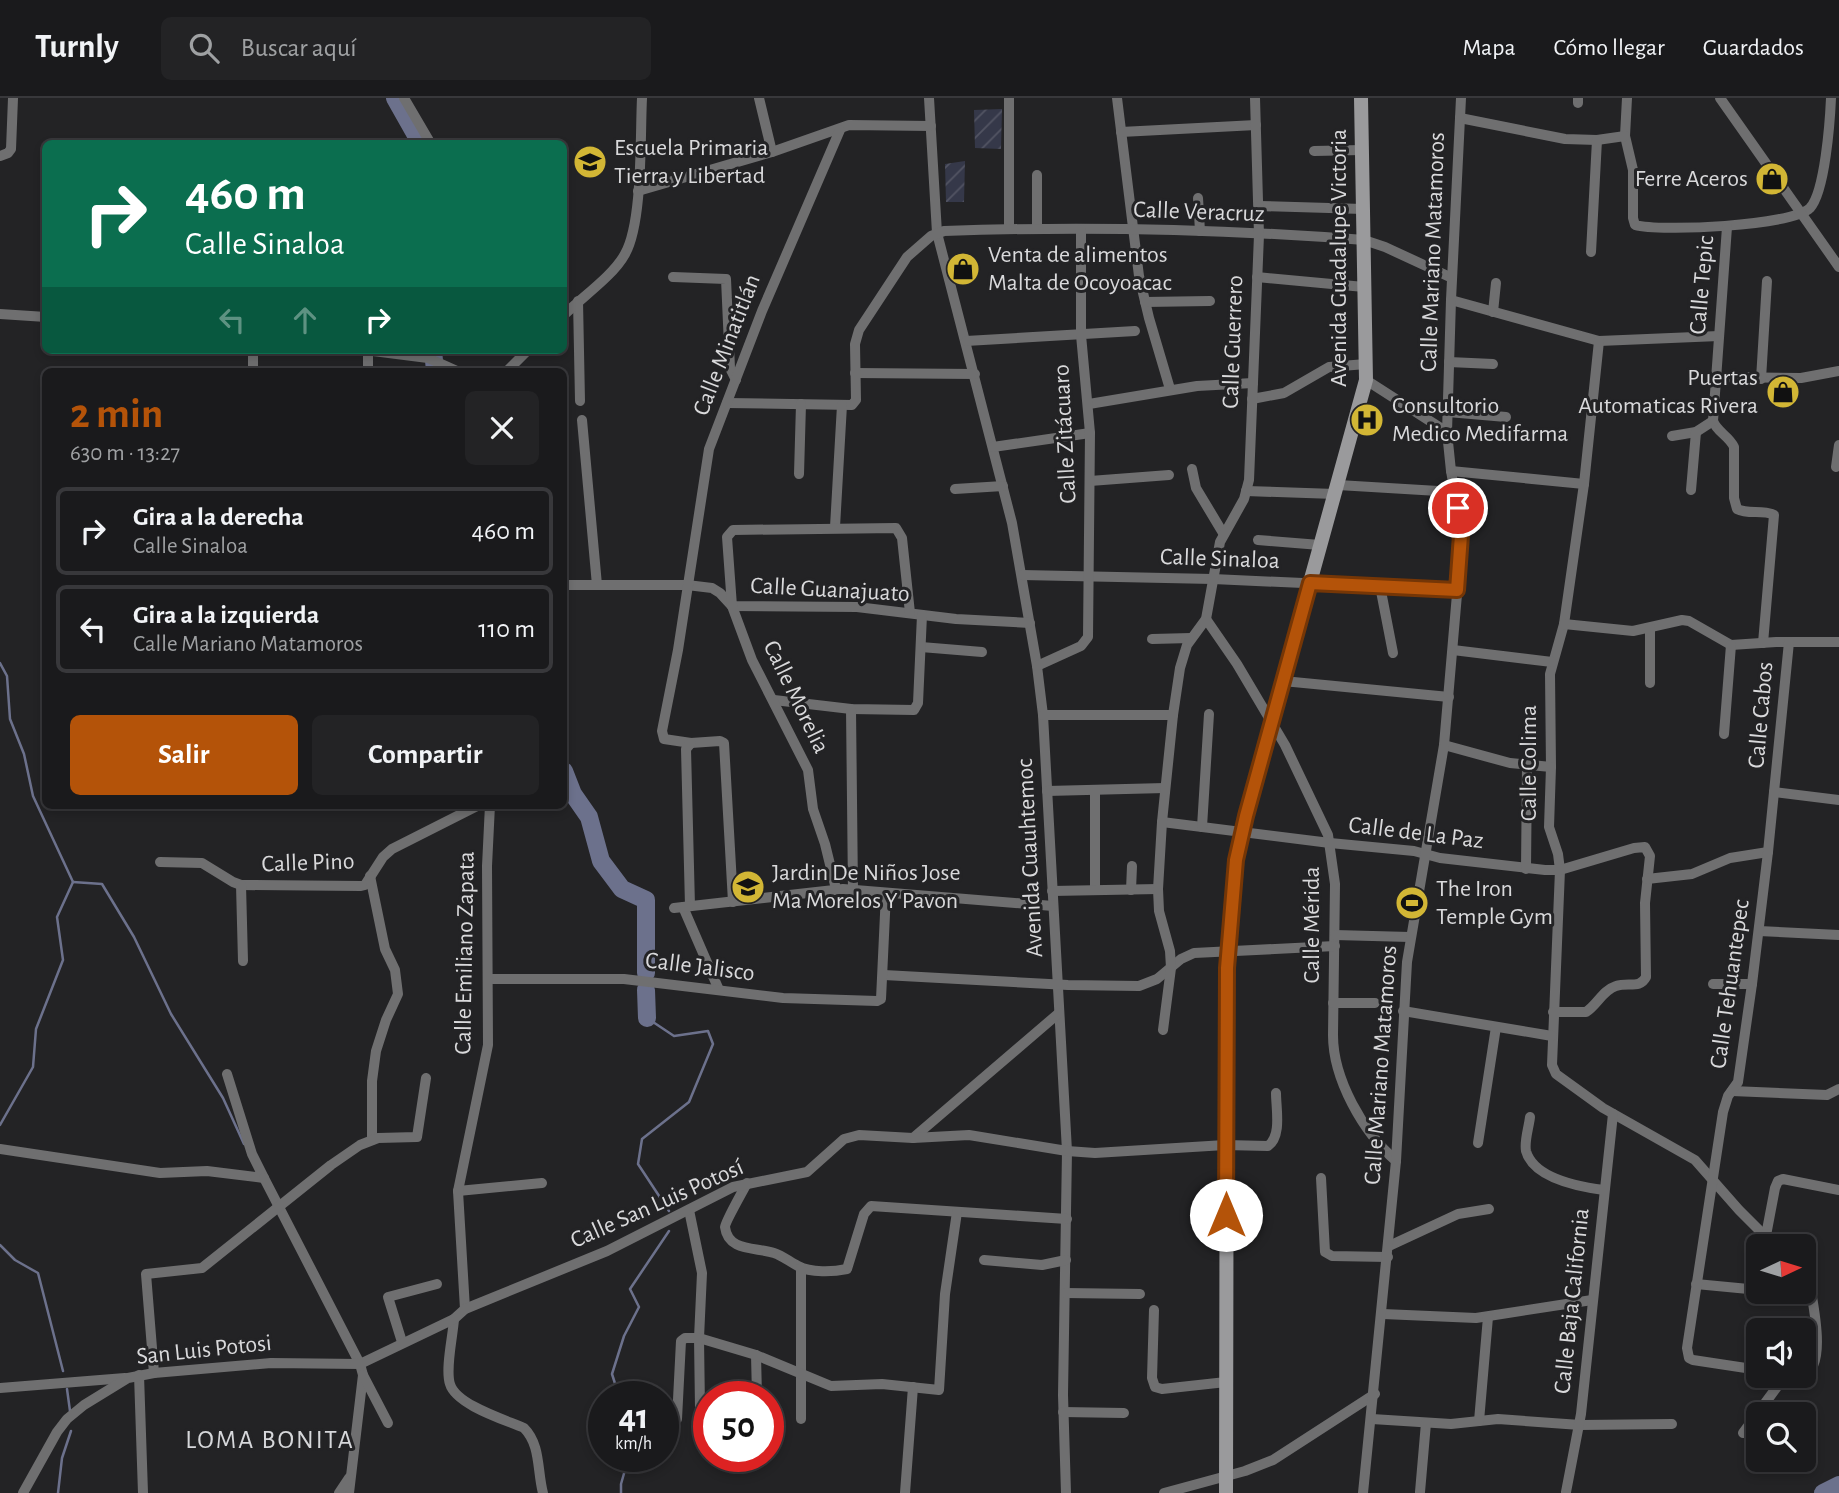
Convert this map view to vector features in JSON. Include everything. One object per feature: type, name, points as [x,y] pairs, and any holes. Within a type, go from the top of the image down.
[{"type":"main road","name":"Avenida Guadalupe Victoria","points":[[1226,1493],[1225,1145],[1228,950],[1235,869],[1241,832],[1366,380],[1361,98]]},
{"type":"street","points":[[0,156],[11,149],[12,98]]},
{"type":"street","points":[[404,98],[429,140]]},
{"type":"street","points":[[567,312],[617,265],[631,240],[638,191],[642,98]]},
{"type":"street","points":[[760,98],[772,152]]},
{"type":"street","name":"Avenida Cuauhtemoc","points":[[929,98],[937,233],[975,374],[1023,575],[1043,715],[1068,1151],[1063,1412],[1066,1493]]},
{"type":"street","points":[[1009,98],[1010,229]]},
{"type":"street","points":[[1117,98],[1132,230],[1145,302],[1170,389]]},
{"type":"street","name":"Calle Guerrero","points":[[1206,619],[1223,533],[1246,491],[1250,471],[1259,235],[1255,98]]},
{"type":"street","name":"Calle Mariano Matamoros","points":[[1363,1493],[1383,1314],[1396,1161],[1403,1011],[1410,937],[1444,746],[1453,650],[1461,535],[1447,432],[1461,98]]},
{"type":"street","points":[[1627,98],[1625,136],[1633,170],[1635,225],[1727,227]]},
{"type":"street","points":[[1720,98],[1802,214],[1835,254],[1839,267]]},
{"type":"street","points":[[1802,214],[1814,202],[1820,181],[1831,98]]},
{"type":"street","points":[[1460,118],[1565,139],[1597,140],[1625,136]]},
{"type":"street","points":[[638,191],[772,152],[849,125],[931,126]]},
{"type":"street","points":[[1121,132],[1256,125]]},
{"type":"street","name":"Calle Minatitlán","points":[[691,743],[664,739],[662,735],[709,449],[762,311],[840,130]]},
{"type":"street","points":[[1591,251],[1597,140]]},
{"type":"street","points":[[1314,150],[1362,150]]},
{"type":"street","points":[[1037,175],[1037,229]]},
{"type":"street","points":[[1198,198],[1199,230]]},
{"type":"street","points":[[1259,206],[1363,209]]},
{"type":"street","name":"Calle Tepic","points":[[1713,421],[1727,227],[1802,214]]},
{"type":"street","name":"Calle Veracruz","points":[[937,233],[1010,229],[1199,230],[1364,240],[1452,278]]},
{"type":"street","name":"Calle Zitácuaro","points":[[1037,666],[1080,646],[1088,636],[1090,433],[1081,335],[1081,230]]},
{"type":"street","points":[[727,403],[852,405],[856,400],[855,344],[859,330],[906,257],[937,233]]},
{"type":"street","points":[[673,277],[726,279],[730,368],[736,380]]},
{"type":"street","points":[[1257,277],[1364,286]]},
{"type":"street","points":[[1761,379],[1767,281]]},
{"type":"street","points":[[1493,312],[1496,283]]},
{"type":"street","points":[[1451,300],[1599,341],[1719,336]]},
{"type":"street","points":[[578,301],[580,401]]},
{"type":"street","name":"Calle Guerrero","points":[[1145,302],[1210,301]]},
{"type":"street","points":[[0,314],[42,317]]},
{"type":"street","points":[[966,341],[1135,331]]},
{"type":"street","name":"Calle Colima","points":[[1599,341],[1584,484],[1564,624],[1552,663],[1549,827],[1560,870],[1552,1065],[1556,1074],[1613,1114],[1678,1148],[1695,1160],[1759,1234]]},
{"type":"street","points":[[393,354],[442,358]]},
{"type":"street","points":[[510,368],[524,354]]},
{"type":"street","points":[[1449,362],[1493,364]]},
{"type":"street","points":[[1252,399],[1284,393],[1329,367],[1366,364]]},
{"type":"street","points":[[1716,377],[1801,378],[1839,371]]},
{"type":"street","points":[[856,373],[975,374]]},
{"type":"street","points":[[1366,380],[1447,432]]},
{"type":"street","points":[[1089,404],[1170,389],[1252,383]]},
{"type":"street","points":[[799,474],[802,404]]},
{"type":"street","points":[[835,527],[842,405]]},
{"type":"street","points":[[1448,412],[1506,417]]},
{"type":"street","points":[[582,420],[597,585]]},
{"type":"street","points":[[1672,436],[1696,432],[1713,421]]},
{"type":"street","name":"Calle Cabos","points":[[1713,421],[1734,447],[1735,506],[1744,512],[1772,513],[1774,519],[1762,643]]},
{"type":"street","points":[[1692,490],[1696,432]]},
{"type":"street","points":[[993,447],[1090,433]]},
{"type":"street","points":[[1836,467],[1839,445]]},
{"type":"street","points":[[1192,469],[1196,488],[1223,533]]},
{"type":"street","points":[[1451,471],[1584,484]]},
{"type":"street","points":[[1090,481],[1169,475]]},
{"type":"street","points":[[955,489],[1003,486]]},
{"type":"street","points":[[1246,491],[1455,492]]},
{"type":"street","name":"Calle Morelia","points":[[836,889],[813,809],[808,771],[752,660],[732,606],[727,537],[733,530],[835,527],[890,528],[900,532],[916,614]]},
{"type":"street","points":[[1258,540],[1320,545]]},
{"type":"street","name":"Calle Sinaloa","points":[[1023,575],[1213,579],[1457,590]]},
{"type":"street","name":"Calle Guanajuato","points":[[567,585],[687,585],[712,589],[720,593],[732,606],[837,607],[1030,623]]},
{"type":"street","points":[[1380,586],[1393,653]]},
{"type":"street","name":"Calle Guanajuato","points":[[774,700],[851,709],[916,708],[921,648],[916,614]]},
{"type":"street","points":[[1163,1030],[1171,968],[1168,940],[1159,911],[1158,889],[1165,788],[1180,668],[1191,638],[1206,619]]},
{"type":"street","name":"Calle Mérida","points":[[1206,619],[1272,722],[1300,774],[1330,843],[1335,884],[1333,1046],[1338,1067],[1362,1122],[1396,1161]]},
{"type":"street","points":[[1564,624],[1625,631],[1682,620],[1689,621],[1731,645],[1839,642]]},
{"type":"street","points":[[1650,628],[1650,682]]},
{"type":"street","points":[[1152,639],[1191,638]]},
{"type":"street","name":"Calle Cabos","points":[[1774,792],[1788,642]]},
{"type":"street","points":[[1724,734],[1731,645]]},
{"type":"street","points":[[921,648],[982,652]]},
{"type":"street","points":[[1453,650],[1552,663]]},
{"type":"street","points":[[1283,681],[1449,697]]},
{"type":"street","points":[[851,709],[853,891]]},
{"type":"street","points":[[1202,827],[1209,714]]},
{"type":"street","points":[[1043,715],[1173,715]]},
{"type":"street","points":[[719,990],[682,907],[686,749],[691,743],[724,743],[733,902]]},
{"type":"street","points":[[1444,746],[1527,766],[1551,767]]},
{"type":"street","points":[[1527,766],[1527,869]]},
{"type":"street","points":[[1047,791],[1165,788]]},
{"type":"street","points":[[1095,890],[1096,790]]},
{"type":"street","points":[[1774,792],[1839,800]]},
{"type":"street","name":"Calle Tehuantepec","points":[[1746,1368],[1689,1358],[1688,1348],[1724,1106],[1738,1082],[1759,931],[1774,792]]},
{"type":"street","name":"Calle Pino","points":[[160,862],[202,863],[241,885],[361,886],[392,849],[471,809]]},
{"type":"street","name":"Calle Emiliano Zapata","points":[[465,1310],[458,1191],[488,1045],[487,866],[490,809]]},
{"type":"street","name":"Calle de La Paz","points":[[1162,822],[1527,869],[1560,870],[1640,846],[1648,850],[1650,856],[1645,903],[1646,977],[1640,984],[1612,987],[1586,1012],[1553,1012]]},
{"type":"street","points":[[1647,879],[1692,874],[1730,858],[1768,852]]},
{"type":"street","points":[[1131,890],[1132,866]]},
{"type":"street","points":[[370,877],[385,949],[395,970],[398,994],[376,1051],[372,1081],[372,1140]]},
{"type":"street","points":[[241,885],[243,961]]},
{"type":"street","points":[[682,907],[836,889],[1053,905]]},
{"type":"street","points":[[1052,891],[1158,889]]},
{"type":"street","name":"Calle Jalisco","points":[[488,979],[624,979],[783,998],[873,1002],[881,999],[887,894]]},
{"type":"street","points":[[1759,931],[1839,935]]},
{"type":"street","points":[[884,975],[1139,986],[1157,979],[1194,953],[1335,940],[1410,937]]},
{"type":"street","points":[[1713,984],[1752,984]]},
{"type":"street","points":[[1333,1003],[1375,1003]]},
{"type":"street","points":[[1403,1011],[1552,1036]]},
{"type":"street","points":[[913,1138],[1059,1013]]},
{"type":"street","points":[[1478,1143],[1496,1027]]},
{"type":"street","points":[[228,1074],[252,1154],[388,1423]]},
{"type":"street","points":[[154,1373],[146,1274],[204,1267],[331,1165],[372,1140],[415,1138],[419,1134],[426,1078]]},
{"type":"street","points":[[1732,1091],[1814,1095],[1839,1089]]},
{"type":"street","name":"Calle San Luis Potosí","points":[[361,1369],[402,1342],[454,1319],[465,1310],[607,1251],[747,1183],[807,1172],[837,1144],[851,1136],[913,1138],[969,1135],[1068,1151],[1114,1153],[1225,1145],[1263,1146],[1271,1144],[1276,1130],[1276,1093]]},
{"type":"street","name":"Calle Baja California","points":[[1566,1492],[1580,1425],[1613,1114]]},
{"type":"street","points":[[1530,1117],[1526,1150],[1532,1160],[1559,1181],[1604,1190]]},
{"type":"street","points":[[0,1149],[160,1172],[218,1171],[264,1178]]},
{"type":"street","points":[[1321,1178],[1325,1252],[1332,1256],[1388,1252],[1458,1214],[1489,1209]]},
{"type":"street","points":[[1766,1234],[1774,1188],[1778,1181],[1839,1190]]},
{"type":"street","points":[[747,1183],[726,1221],[725,1229],[729,1239],[738,1246],[775,1253],[801,1268],[814,1271],[847,1269],[864,1214],[871,1206],[1067,1219]]},
{"type":"street","points":[[458,1191],[542,1184]]},
{"type":"street","points":[[690,1210],[702,1273],[700,1381]]},
{"type":"street","points":[[679,1381],[681,1341],[685,1338],[699,1338],[756,1355],[836,1387],[873,1384],[941,1388],[945,1294],[957,1212]]},
{"type":"street","points":[[984,1260],[1042,1265],[1066,1260]]},
{"type":"street","points":[[801,1268],[801,1419]]},
{"type":"street","points":[[402,1342],[388,1297],[437,1284]]},
{"type":"street","points":[[1696,1284],[1746,1286]]},
{"type":"street","points":[[1065,1293],[1140,1294]]},
{"type":"street","points":[[1383,1314],[1445,1318],[1488,1317],[1592,1300]]},
{"type":"street","points":[[1154,1310],[1152,1378],[1155,1387],[1162,1389],[1227,1382]]},
{"type":"street","points":[[1479,1421],[1488,1317]]},
{"type":"street","points":[[454,1319],[450,1386],[468,1403],[530,1433],[536,1446],[543,1493]]},
{"type":"street","points":[[756,1355],[757,1381]]},
{"type":"street","name":"San Luis Potosi","points":[[23,1493],[57,1432],[68,1419],[84,1405],[134,1376],[271,1363],[361,1369]]},
{"type":"street","points":[[349,1493],[361,1369]]},
{"type":"street","points":[[0,1388],[134,1376],[143,1493]]},
{"type":"street","points":[[905,1493],[913,1387]]},
{"type":"street","points":[[1743,1433],[1776,1388]]},
{"type":"street","points":[[1164,1493],[1273,1460],[1375,1394]]},
{"type":"street","points":[[1063,1412],[1124,1413]]},
{"type":"street","points":[[1372,1419],[1460,1424],[1508,1419],[1580,1425],[1672,1424]]},
{"type":"street","points":[[1420,1492],[1426,1423]]},
{"type":"street","points":[[339,1493],[351,1475]]},
{"type":"shaded area","points":[[1002,109],[1001,149],[975,148],[974,110]]},
{"type":"shaded area","points":[[965,161],[964,202],[946,202],[945,164]]},
{"type":"waterway","points":[[395,98],[419,140]]},
{"type":"waterway","points":[[433,354],[435,368]]},
{"type":"waterway","points":[[0,663],[7,676],[10,719],[24,754],[33,796],[73,882]]},
{"type":"waterway","points":[[567,779],[573,794],[589,817],[601,861],[622,889],[646,900],[646,973]]},
{"type":"waterway","points":[[73,882],[102,884],[134,937],[171,1014],[223,1098],[244,1144]]},
{"type":"waterway","points":[[0,1125],[33,1067],[36,1029],[63,960],[57,917],[73,882]]},
{"type":"waterway","points":[[646,990],[647,1018]]},
{"type":"waterway","points":[[647,1018],[674,1036],[708,1031],[713,1044],[689,1102],[642,1139],[638,1164],[669,1211]]},
{"type":"waterway","points":[[614,1381],[612,1374],[624,1336],[639,1307],[630,1289],[669,1231]]},
{"type":"waterway","points":[[0,1245],[15,1260],[38,1273],[63,1371]]},
{"type":"waterway","points":[[67,1389],[70,1411]]},
{"type":"waterway","points":[[58,1493],[62,1458],[71,1431]]},
{"type":"waterway","points":[[621,1493],[624,1472]]},
{"type":"waterway","points":[[1823,1493],[1839,1485]]},
{"type":"place","name":"Escuela Primaria Tierra y Libertad","points":[[590,162]]},
{"type":"place","name":"Ferre Aceros","points":[[1772,179]]},
{"type":"place","name":"Venta de alimentos Malta de Ocoyoacac","points":[[963,269]]},
{"type":"place","name":"Puertas Automaticas Rivera","points":[[1783,392]]},
{"type":"place","name":"Consultorio Medico Medifarma","points":[[1367,420]]},
{"type":"place","name":"Jardin De Niños Jose Ma Morelos Y Pavon","points":[[748,887]]},
{"type":"place","name":"The Iron Temple Gym","points":[[1412,903]]},
{"type":"district","name":"LOMA BONITA","points":[[270,1440]]},
{"type":"route","points":[[1226,1215],[1227,968],[1236,860],[1310,583],[1457,590],[1461,548],[1458,508]]}]
